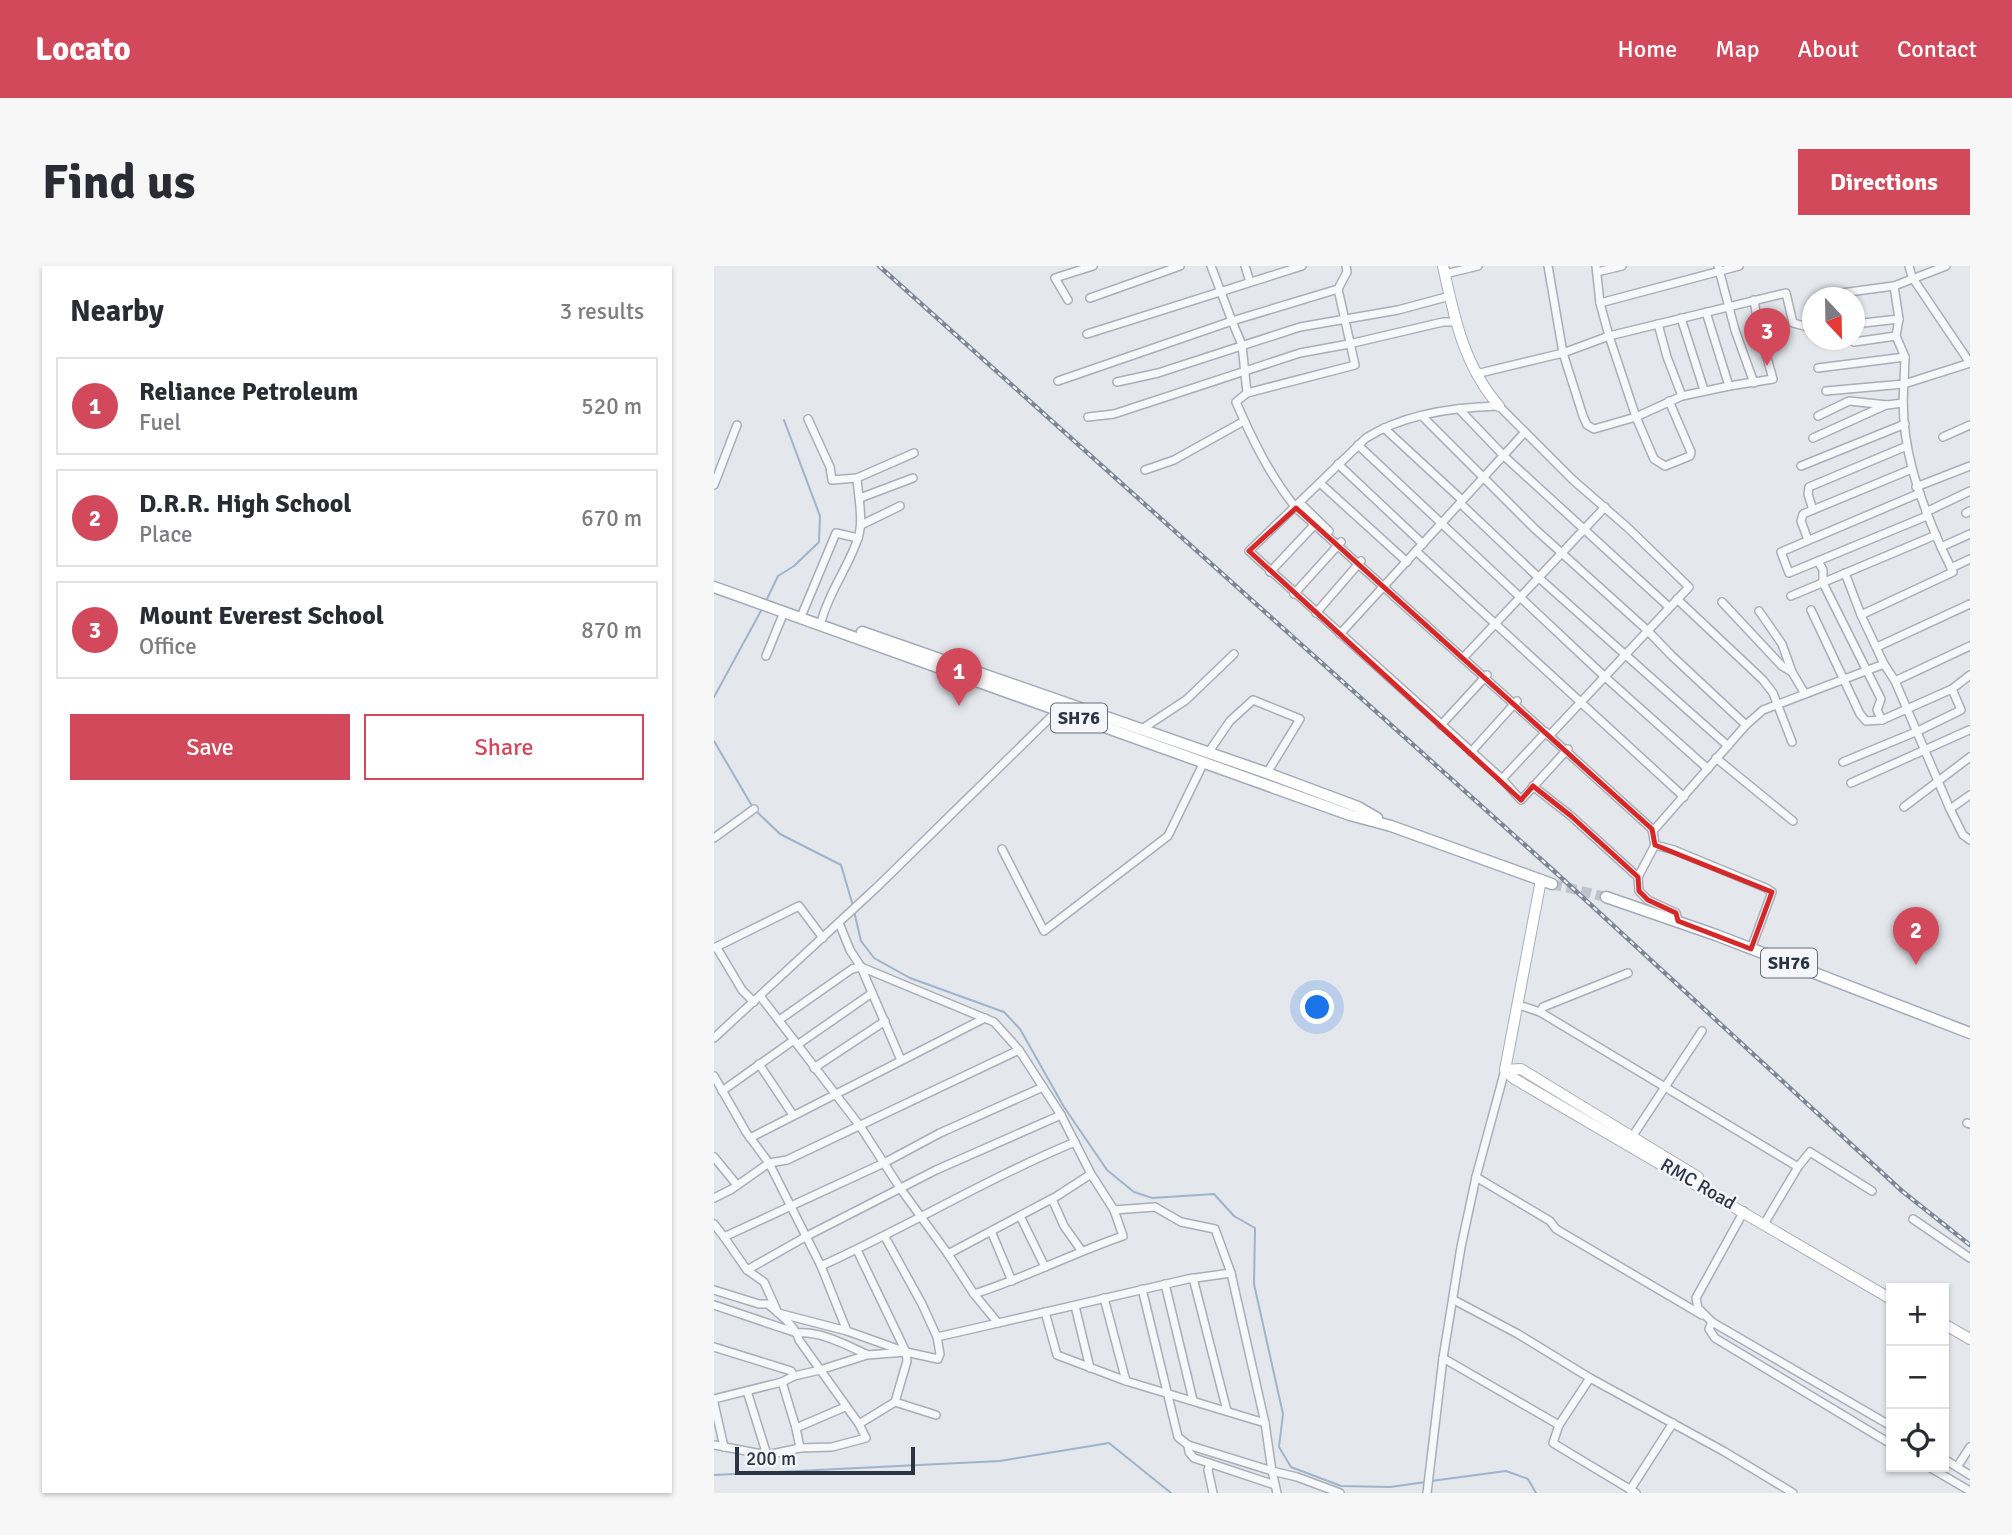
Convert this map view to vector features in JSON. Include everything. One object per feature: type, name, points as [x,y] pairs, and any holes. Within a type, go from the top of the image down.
[{"type":"main road","points":[[714,579],[766,602],[803,612],[1059,705],[1142,729],[1211,759],[1267,773],[1358,807],[1391,826]]},
{"type":"main road","name":"SH76","points":[[714,587],[766,602],[784,612],[1059,705],[1211,759],[1350,815],[1391,826],[1552,884]]},
{"type":"main road","name":"SH76","points":[[1606,897],[1678,921],[1970,1033]]},
{"type":"street","points":[[1068,300],[1055,278],[1093,266]]},
{"type":"street","points":[[1090,298],[1180,266]]},
{"type":"street","points":[[1211,266],[1242,345],[1247,393]]},
{"type":"street","points":[[1245,266],[1250,282]]},
{"type":"street","points":[[1087,334],[1250,282],[1279,269],[1302,266]]},
{"type":"street","points":[[1346,266],[1347,272],[1338,289],[1355,365],[1247,393],[1236,402],[1283,492],[1464,657],[1657,827]]},
{"type":"street","points":[[1477,266],[1444,270],[1463,347],[1476,374],[1499,406],[1573,480],[1689,587],[1580,702],[1502,779]]},
{"type":"street","points":[[1548,266],[1563,353],[1587,425],[1594,429],[1636,417],[1682,396],[1773,379],[1759,330],[1755,300]]},
{"type":"street","points":[[1622,266],[1597,269],[1600,303],[1636,417],[1654,458],[1665,466],[1690,456],[1691,452],[1668,401]]},
{"type":"street","points":[[1600,303],[1718,268],[1739,266]]},
{"type":"street","points":[[1826,391],[1904,384],[1970,363],[1912,277],[1909,266]]},
{"type":"street","points":[[1865,290],[1894,286],[1946,266]]},
{"type":"street","points":[[1718,268],[1754,383]]},
{"type":"street","points":[[1861,615],[1953,572],[1918,490],[1907,446],[1903,402],[1905,357],[1896,336],[1899,319],[1894,286]]},
{"type":"street","points":[[1058,381],[1232,321],[1338,289]]},
{"type":"street","points":[[1476,374],[1563,353],[1609,336],[1786,293],[1793,323],[1802,325]]},
{"type":"street","points":[[1117,382],[1157,373],[1300,327],[1398,310],[1450,296]]},
{"type":"street","points":[[1706,312],[1729,386]]},
{"type":"street","points":[[1681,318],[1704,390]]},
{"type":"street","points":[[1865,323],[1899,319]]},
{"type":"street","points":[[1088,417],[1114,414],[1300,352],[1456,322]]},
{"type":"street","points":[[1658,324],[1682,396]]},
{"type":"street","points":[[1865,340],[1896,336]]},
{"type":"street","points":[[1818,368],[1905,357]]},
{"type":"street","points":[[1818,416],[1849,401],[1887,405]]},
{"type":"street","points":[[1813,438],[1887,405],[1903,402]]},
{"type":"street","points":[[1499,406],[1459,409],[1423,417],[1384,428],[1366,438],[1249,551],[1502,779],[1521,800],[1568,750]]},
{"type":"street","points":[[1459,409],[1503,455],[1669,607]]},
{"type":"street","points":[[1423,417],[1482,477],[1746,725]]},
{"type":"street","points":[[808,419],[830,467],[832,480],[857,478],[914,453]]},
{"type":"street","points":[[1145,470],[1174,460],[1244,421]]},
{"type":"street","points":[[1801,466],[1905,424]]},
{"type":"street","points":[[714,485],[737,425]]},
{"type":"street","points":[[1943,437],[1970,425]]},
{"type":"street","points":[[1384,428],[1539,578],[1728,746]]},
{"type":"street","points":[[1340,634],[1524,431]]},
{"type":"street","points":[[1358,445],[1604,676],[1708,769]]},
{"type":"street","points":[[1813,510],[1808,494],[1810,487],[1907,446]]},
{"type":"street","points":[[1338,464],[1422,543]]},
{"type":"street","points":[[1970,466],[1781,552],[1789,573],[1927,514],[1970,491]]},
{"type":"street","points":[[1808,540],[1801,518],[1803,514],[1912,469]]},
{"type":"street","points":[[822,619],[858,538],[860,498],[857,478]]},
{"type":"street","points":[[860,498],[913,478]]},
{"type":"street","points":[[1320,483],[1406,560]]},
{"type":"street","points":[[860,525],[900,506]]},
{"type":"street","points":[[1464,657],[1605,507]]},
{"type":"street","points":[[1270,572],[1316,522]]},
{"type":"street","points":[[803,612],[836,533],[858,538]]},
{"type":"street","points":[[1941,547],[1970,534]]},
{"type":"street","points":[[1791,596],[1936,536]]},
{"type":"street","points":[[1294,594],[1340,543]]},
{"type":"street","points":[[1406,560],[1422,543]]},
{"type":"street","points":[[1416,551],[1684,797]]},
{"type":"street","points":[[1951,568],[1970,559]]},
{"type":"street","points":[[1818,561],[1824,583],[1881,699],[1877,710],[1882,720]]},
{"type":"street","points":[[1316,613],[1360,562]]},
{"type":"street","points":[[1845,573],[1861,615],[1918,731],[1950,809],[1963,835],[1970,840]]},
{"type":"street","points":[[1677,599],[1763,680],[1773,693],[1792,742]]},
{"type":"street","points":[[1722,602],[1782,666],[1792,673]]},
{"type":"street","points":[[1877,647],[1970,604]]},
{"type":"street","points":[[1811,610],[1860,714],[1866,721],[1882,720],[1908,709],[1952,689],[1970,675]]},
{"type":"street","points":[[1759,611],[1782,644],[1792,673],[1805,694]]},
{"type":"street","points":[[766,656],[784,612]]},
{"type":"street","points":[[1895,681],[1970,646]]},
{"type":"street","points":[[1142,729],[1186,700],[1234,654]]},
{"type":"street","points":[[1678,921],[1676,913],[1648,900],[1639,891],[1638,877],[1655,845],[1653,831],[1746,725],[1763,710],[1884,664]]},
{"type":"street","points":[[1441,725],[1486,676]]},
{"type":"street","points":[[1843,762],[1961,710],[1952,689]]},
{"type":"street","points":[[1002,849],[1044,931],[1168,836],[1230,721],[1253,700],[1300,719],[1267,773]]},
{"type":"street","points":[[1471,752],[1515,702]]},
{"type":"street","points":[[714,1038],[854,909],[1059,705]]},
{"type":"street","points":[[1852,783],[1969,730]]},
{"type":"street","points":[[1568,750],[1652,828],[1655,845]]},
{"type":"street","points":[[1904,807],[1970,757]]},
{"type":"street","points":[[1716,758],[1793,821]]},
{"type":"street","points":[[1533,786],[1571,816],[1638,877]]},
{"type":"street","points":[[1950,809],[1970,796]]},
{"type":"street","points":[[714,838],[754,809]]},
{"type":"street","points":[[1655,845],[1702,861],[1772,892],[1751,949]]},
{"type":"street","points":[[1428,1485],[1443,1358],[1461,1247],[1476,1177],[1505,1070],[1541,880]]},
{"type":"street","points":[[823,938],[799,906],[715,948],[742,990],[757,999],[797,1041],[834,1095],[860,1126],[974,1294],[998,1323]]},
{"type":"street","points":[[839,923],[901,1060]]},
{"type":"street","points":[[782,1018],[852,969],[861,967],[995,1022],[1019,1050],[1061,1115],[1091,1174],[1114,1210],[1123,1236],[974,1294]]},
{"type":"street","points":[[1540,1012],[1543,1007],[1628,973]]},
{"type":"street","points":[[722,1091],[759,1064],[872,993]]},
{"type":"street","points":[[1518,1005],[1540,1012],[1798,1167]]},
{"type":"street","points":[[750,1138],[985,1018]]},
{"type":"street","points":[[814,1068],[885,1021]]},
{"type":"street","points":[[1632,1137],[1702,1031]]},
{"type":"street","points":[[714,1198],[769,1163],[787,1160],[1019,1050]]},
{"type":"street","points":[[759,1064],[793,1115]]},
{"type":"street","name":"RMC Road","points":[[1505,1070],[1521,1069],[1886,1290]]},
{"type":"street","name":"RMC Road","points":[[1505,1070],[1513,1078],[1886,1296]]},
{"type":"street","points":[[714,1076],[750,1138],[769,1163],[821,1266],[847,1331]]},
{"type":"street","points":[[724,1237],[884,1163],[940,1133],[1043,1087]]},
{"type":"street","points":[[747,1270],[900,1188],[1061,1115]]},
{"type":"street","points":[[821,1266],[885,1237],[1034,1159],[1074,1142]]},
{"type":"street","points":[[1768,1219],[1798,1167],[1810,1152],[1872,1191]]},
{"type":"street","points":[[714,1157],[737,1185]]},
{"type":"street","points":[[948,1254],[1052,1199],[1091,1174]]},
{"type":"street","points":[[1476,1177],[1550,1221],[1556,1229],[1705,1316]]},
{"type":"street","points":[[1052,1199],[1064,1226],[1081,1251]]},
{"type":"street","points":[[1114,1210],[1155,1207],[1181,1222],[1215,1229],[1231,1273],[1265,1423],[1276,1489]]},
{"type":"street","points":[[1744,1211],[1696,1298],[1698,1308],[1712,1322],[1886,1423]]},
{"type":"street","points":[[1020,1216],[1045,1267]]},
{"type":"street","points":[[1913,1219],[1970,1258]]},
{"type":"street","points":[[714,1224],[747,1270],[764,1282],[778,1313]]},
{"type":"street","points":[[990,1231],[1012,1281]]},
{"type":"street","points":[[778,1313],[847,1331],[906,1352],[938,1359],[940,1354],[937,1337],[885,1237]]},
{"type":"street","points":[[857,1250],[906,1352],[907,1361],[895,1402],[859,1424]]},
{"type":"street","points":[[937,1337],[1142,1289],[1231,1273]]},
{"type":"street","points":[[1193,1278],[1227,1411]]},
{"type":"street","points":[[1165,1284],[1193,1400]]},
{"type":"street","points":[[1142,1289],[1178,1437],[1188,1445],[1297,1477],[1340,1493]]},
{"type":"street","points":[[714,1290],[759,1304],[768,1304],[778,1313],[797,1333],[799,1340],[859,1424],[866,1438],[832,1447],[800,1448],[767,1455],[714,1445]]},
{"type":"street","points":[[1104,1298],[1126,1381]]},
{"type":"street","points":[[1454,1300],[1518,1334],[1793,1493]]},
{"type":"street","points":[[714,1305],[797,1333],[830,1339],[867,1355]]},
{"type":"street","points":[[1075,1306],[1090,1368]]},
{"type":"street","points":[[1045,1312],[1057,1355],[1126,1381],[1265,1423]]},
{"type":"street","points":[[1712,1322],[1709,1329],[1715,1338],[1886,1441]]},
{"type":"street","points":[[1949,1327],[1970,1339]]},
{"type":"street","points":[[1949,1332],[1970,1345]]},
{"type":"street","points":[[714,1347],[791,1371],[794,1376]]},
{"type":"street","points":[[724,1447],[714,1401],[867,1355],[906,1352]]},
{"type":"street","points":[[1443,1358],[1559,1425]]},
{"type":"street","points":[[1590,1378],[1559,1425],[1553,1443],[1633,1491],[1673,1423]]},
{"type":"street","points":[[782,1382],[800,1448]]},
{"type":"street","points":[[747,1391],[767,1455]]},
{"type":"street","points":[[895,1402],[936,1415]]},
{"type":"street","points":[[796,1428],[845,1407]]},
{"type":"street","points":[[1188,1445],[1194,1458],[1276,1489]]},
{"type":"street","points":[[1957,1467],[1970,1447]]},
{"type":"street","points":[[1949,1462],[1970,1475]]},
{"type":"street","points":[[1210,1463],[1208,1470],[1213,1493]]},
{"type":"street","points":[[1937,1472],[1970,1492]]},
{"type":"highlighted area","points":[[1296,508],[1652,829],[1655,845],[1772,892],[1751,949],[1678,921],[1676,913],[1648,900],[1639,891],[1638,877],[1571,816],[1533,786],[1521,800],[1249,551]]},
{"type":"waterway","points":[[766,601],[778,576],[794,566],[819,542],[820,516],[784,420]]},
{"type":"waterway","points":[[714,697],[762,609]]},
{"type":"waterway","points":[[714,741],[752,806]]},
{"type":"waterway","points":[[756,811],[780,834],[841,865],[853,906]]},
{"type":"waterway","points":[[854,911],[861,941],[874,958],[910,978],[1004,1012],[1020,1029],[1064,1107],[1107,1170],[1134,1192],[1152,1198],[1214,1194],[1234,1216],[1255,1228],[1254,1284],[1283,1414],[1279,1447],[1291,1467],[1341,1486],[1390,1487],[1426,1482]]},
{"type":"waterway","points":[[714,1475],[1000,1461],[1109,1443],[1171,1493]]},
{"type":"waterway","points":[[1431,1481],[1506,1471],[1528,1479],[1536,1493]]},
{"type":"tunnel","points":[[1552,884],[1606,897]]},
{"type":"railway","points":[[879,266],[1554,871],[1902,1191],[1970,1245]]},
{"type":"place","name":"Mount Everest School","points":[[1767,366]]},
{"type":"place","name":"Reliance Petroleum","points":[[959,706]]},
{"type":"place","name":"D.R.R. High School","points":[[1916,965]]}]
